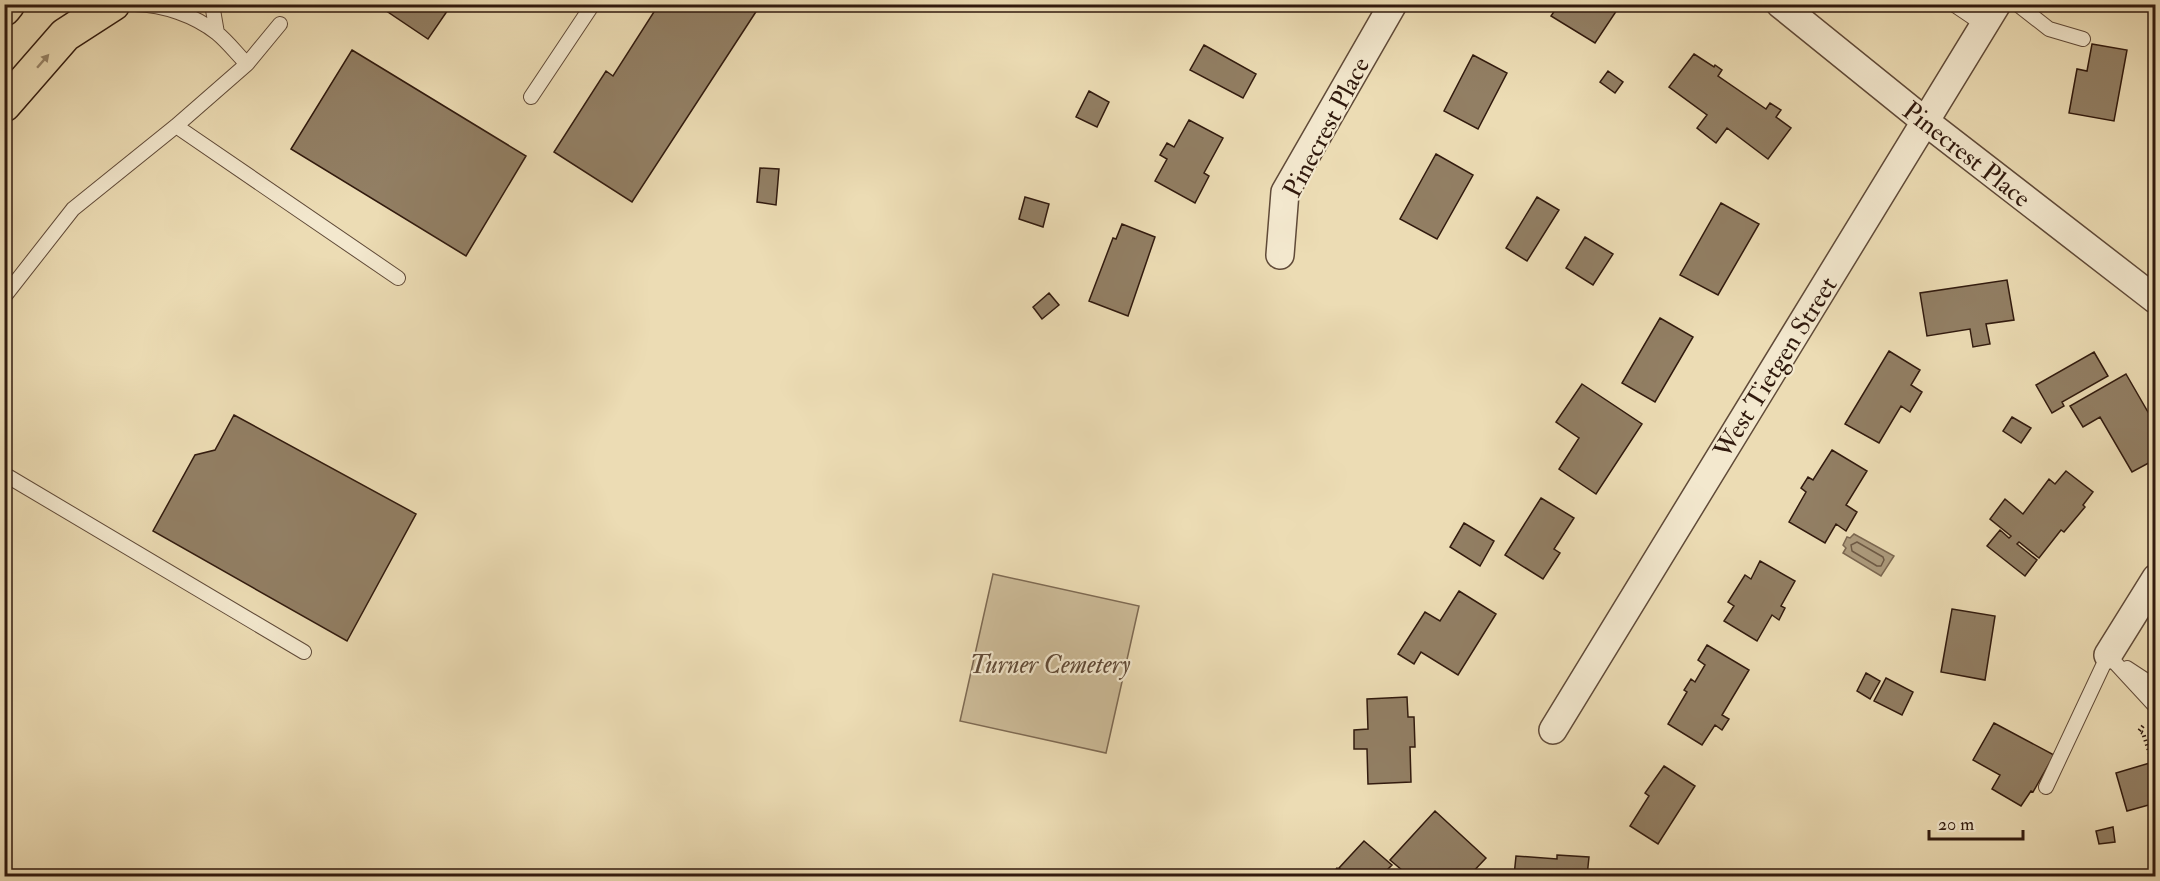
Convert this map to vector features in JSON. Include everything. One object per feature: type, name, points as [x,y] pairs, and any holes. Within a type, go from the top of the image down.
[{"type":"main road","points":[[4,9],[8,4]]},
{"type":"main road","points":[[4,105],[65,35],[113,4]]},
{"type":"street","name":"Pinecrest Place","points":[[1280,255],[1285,192],[1393,4]]},
{"type":"street","name":"Pinecrest Place","points":[[1780,4],[1926,122],[2156,300]]},
{"type":"street","name":"West Tietgen Street","points":[[1553,730],[1991,15]]},
{"type":"street","points":[[2109,655],[2156,578]]},
{"type":"lane","points":[[135,4],[180,12],[217,33],[247,64]]},
{"type":"lane","points":[[212,4],[217,33]]},
{"type":"lane","points":[[531,97],[593,4]]},
{"type":"lane","points":[[1953,4],[1991,15]]},
{"type":"lane","points":[[2017,4],[2049,29],[2083,39]]},
{"type":"lane","points":[[4,297],[73,209],[176,126],[247,64],[280,24]]},
{"type":"lane","points":[[176,126],[398,278]]},
{"type":"lane","points":[[4,474],[304,652]]},
{"type":"lane","points":[[2109,655],[2156,687]]},
{"type":"lane","points":[[2109,655],[2156,707]]},
{"type":"lane","points":[[2046,787],[2109,655]]},
{"type":"green space","name":"Turner Cemetery","points":[[993,574],[1139,606],[1106,753],[960,721]]},
{"type":"water","points":[[1854,534],[1894,556],[1881,576],[1843,553],[1846,548],[1843,545],[1847,537],[1850,538]]},
{"type":"building","points":[[376,4],[452,4],[428,39]]},
{"type":"building","points":[[659,4],[761,4],[632,202],[554,152],[606,71],[613,76]]},
{"type":"building","points":[[1559,4],[1621,4],[1595,43],[1551,16]]},
{"type":"building","points":[[2092,44],[2127,50],[2114,121],[2069,113],[2077,69],[2087,71]]},
{"type":"building","points":[[1204,45],[1256,74],[1243,98],[1190,70]]},
{"type":"building","points":[[352,50],[526,156],[466,256],[291,149]]},
{"type":"building","points":[[1694,54],[1722,70],[1718,76],[1766,109],[1770,103],[1781,110],[1776,117],[1791,128],[1768,159],[1727,128],[1716,143],[1697,128],[1707,115],[1669,87]]},
{"type":"building","points":[[1473,55],[1507,73],[1478,129],[1444,111]]},
{"type":"building","points":[[1608,71],[1623,82],[1615,93],[1600,82]]},
{"type":"building","points":[[1089,91],[1109,102],[1097,127],[1076,117]]},
{"type":"building","points":[[1189,120],[1223,138],[1204,173],[1209,176],[1195,203],[1155,181],[1167,159],[1160,155],[1167,143],[1174,147]]},
{"type":"building","points":[[1436,154],[1473,175],[1437,239],[1400,219]]},
{"type":"building","points":[[760,168],[779,169],[776,205],[757,202]]},
{"type":"building","points":[[1025,197],[1049,204],[1043,227],[1019,219]]},
{"type":"building","points":[[1537,197],[1559,210],[1527,261],[1506,248]]},
{"type":"building","points":[[1721,203],[1759,224],[1718,295],[1680,275]]},
{"type":"building","points":[[1122,224],[1155,237],[1128,316],[1089,301],[1113,238],[1116,239]]},
{"type":"building","points":[[1585,237],[1613,254],[1593,285],[1566,268]]},
{"type":"building","points":[[2007,280],[2014,320],[1986,324],[1990,344],[1973,347],[1970,329],[1927,336],[1920,293]]},
{"type":"building","points":[[1049,293],[1059,305],[1042,319],[1033,307]]},
{"type":"building","points":[[1660,318],[1693,337],[1655,402],[1622,383]]},
{"type":"building","points":[[1889,351],[1920,370],[1911,385],[1922,392],[1910,412],[1901,406],[1879,443],[1845,424]]},
{"type":"building","points":[[2094,352],[2108,376],[2062,402],[2064,406],[2052,413],[2036,385]]},
{"type":"building","points":[[2126,374],[2156,426],[2156,459],[2132,472],[2100,417],[2083,427],[2070,406]]},
{"type":"building","points":[[1582,384],[1642,424],[1596,494],[1559,469],[1579,438],[1556,422]]},
{"type":"building","points":[[234,415],[416,514],[347,641],[153,531],[195,455],[215,450]]},
{"type":"building","points":[[2012,417],[2031,428],[2021,443],[2003,431]]},
{"type":"building","points":[[1832,450],[1867,471],[1846,505],[1857,512],[1846,531],[1836,524],[1825,543],[1789,522],[1806,492],[1801,488],[1808,477],[1813,480]]},
{"type":"building","points":[[2066,471],[2093,492],[2083,505],[2085,507],[2064,532],[2061,530],[2039,558],[2019,542],[2017,544],[2037,560],[2025,576],[1987,546],[2000,530],[2009,538],[2011,536],[1990,519],[2005,499],[2023,514],[2049,479],[2055,484]]},
{"type":"building","points":[[1541,498],[1574,518],[1554,549],[1560,553],[1543,579],[1505,555]]},
{"type":"building","points":[[1464,523],[1494,541],[1480,566],[1450,547]]},
{"type":"building","points":[[1760,561],[1795,581],[1781,606],[1785,608],[1779,620],[1772,615],[1757,641],[1724,621],[1734,606],[1728,602],[1745,575],[1751,579]]},
{"type":"building","points":[[1459,591],[1496,614],[1458,675],[1421,652],[1414,664],[1398,654],[1425,612],[1440,621]]},
{"type":"building","points":[[1952,609],[1995,616],[1985,680],[1941,672]]},
{"type":"building","points":[[1707,645],[1749,670],[1722,715],[1729,719],[1722,730],[1715,725],[1702,745],[1668,724],[1687,692],[1684,690],[1691,679],[1695,682],[1705,665],[1698,660]]},
{"type":"building","points":[[1866,673],[1880,681],[1870,699],[1857,691]]},
{"type":"building","points":[[1886,678],[1913,692],[1902,715],[1874,701]]},
{"type":"building","points":[[1407,697],[1408,717],[1414,717],[1415,747],[1410,747],[1411,782],[1368,784],[1367,749],[1354,749],[1354,730],[1368,729],[1367,699]]},
{"type":"building","points":[[1994,723],[2054,755],[2033,792],[2031,791],[2021,806],[1992,789],[2000,775],[1973,760]]},
{"type":"building","points":[[2156,754],[2156,803],[2127,811],[2116,773],[2153,762],[2151,755]]},
{"type":"building","points":[[1664,766],[1695,786],[1658,844],[1630,826],[1649,796],[1645,793]]},
{"type":"building","points":[[1435,811],[1486,858],[1469,876],[1409,876],[1390,860]]},
{"type":"building","points":[[2113,827],[2115,842],[2099,844],[2096,831]]},
{"type":"building","points":[[1364,841],[1392,865],[1381,876],[1349,876],[1339,868]]},
{"type":"building","points":[[1557,855],[1589,857],[1587,876],[1514,876],[1516,856],[1557,859]]},
{"type":"building","points":[[1337,868],[1347,876],[1330,876]]}]
